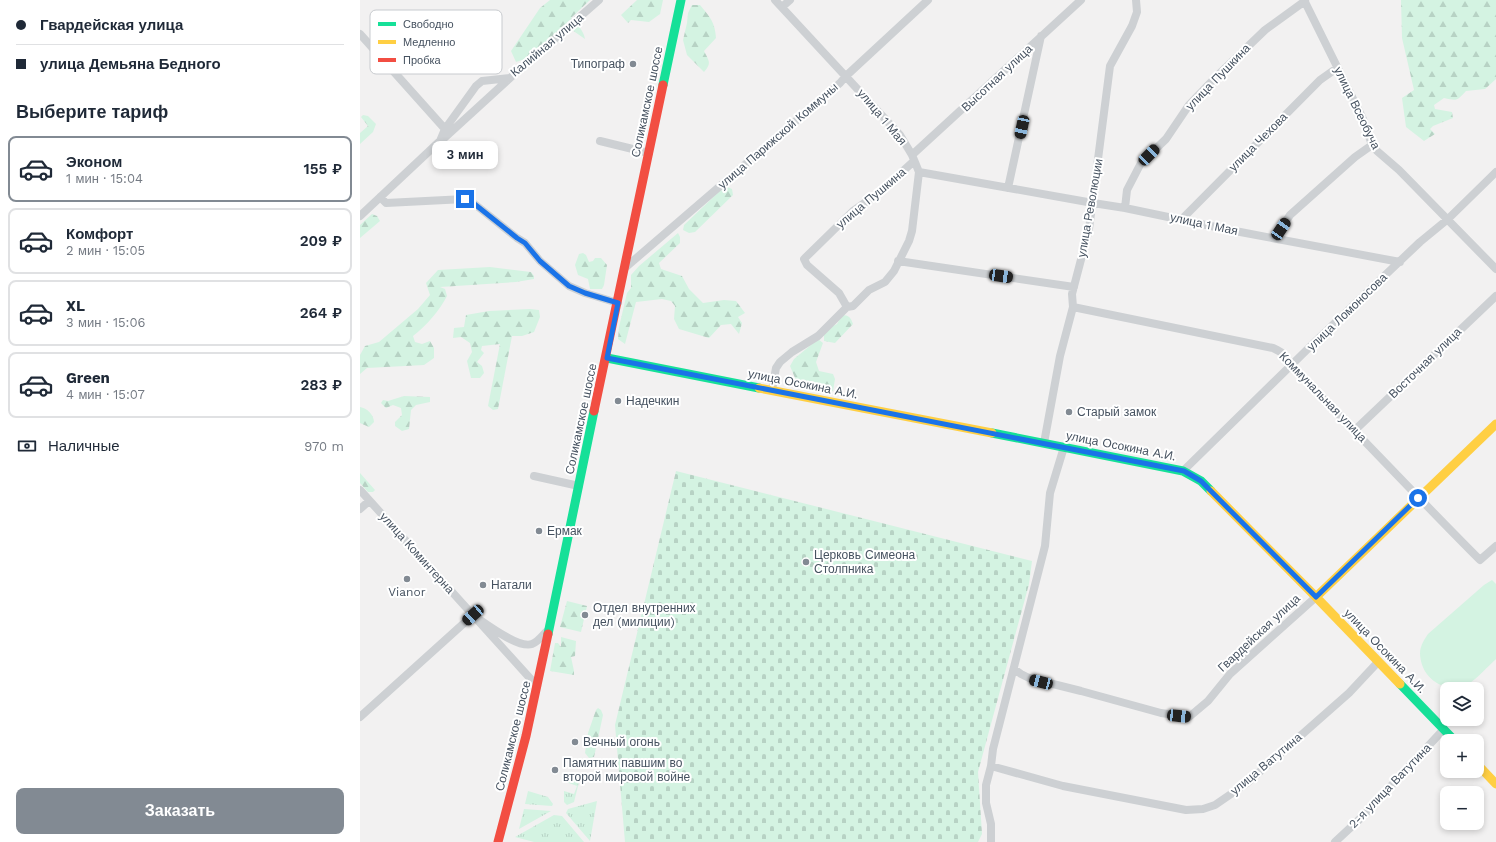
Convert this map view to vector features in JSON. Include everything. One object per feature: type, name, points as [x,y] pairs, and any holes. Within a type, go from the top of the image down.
[{"type":"main road","name":"Соликамское шоссе","points":[[498,842],[525,741],[551,626],[681,0]]},
{"type":"main road","name":"улица Осокина А.И.","points":[[607,358],[1184,471],[1201,481],[1449,734]]},
{"type":"main road","name":"Гвардейская улица","points":[[1316,597],[1496,424]]},
{"type":"main road","points":[[1484,771],[1496,784]]},
{"type":"street","name":"Калийная улица","points":[[360,216],[440,142],[445,129],[476,86],[482,81],[510,78],[599,0]]},
{"type":"street","name":"улица 1 Мая","points":[[775,0],[900,135],[919,172],[1125,208],[1235,231],[1400,262]]},
{"type":"street","points":[[782,7],[790,0]]},
{"type":"street","name":"улица Парижской Коммуны","points":[[625,268],[840,83],[928,0]]},
{"type":"street","name":"Высотная улица","points":[[913,158],[1081,0]]},
{"type":"street","name":"улица Революции","points":[[1044,443],[1060,356],[1072,307],[1072,294],[1089,229],[1110,66],[1132,26],[1137,12],[1136,0]]},
{"type":"street","name":"улица Всеобуча","points":[[1305,0],[1362,119],[1372,145],[1399,170],[1496,269]]},
{"type":"street","name":"улица Пушкина","points":[[1125,208],[1127,190],[1141,163],[1166,139],[1189,106],[1214,79],[1265,30],[1305,0]]},
{"type":"street","points":[[360,34],[370,45]]},
{"type":"street","points":[[1008,188],[1041,36]]},
{"type":"street","name":"улица Чехова","points":[[1182,219],[1320,80],[1337,68]]},
{"type":"street","points":[[396,74],[445,129]]},
{"type":"street","points":[[440,142],[510,78]]},
{"type":"street","points":[[600,141],[649,152]]},
{"type":"street","points":[[1278,238],[1281,229],[1290,216],[1355,157],[1372,145]]},
{"type":"street","name":"улица Пушкина","points":[[847,307],[839,293],[807,265],[804,259],[853,211],[880,192],[913,158]]},
{"type":"street","points":[[772,390],[776,368],[780,362],[792,352],[818,336],[847,307],[853,306],[869,290],[885,282],[894,271],[909,241],[912,231],[919,172]]},
{"type":"street","name":"улица Ломоносова","points":[[1184,471],[1290,366],[1400,262],[1448,219],[1496,172]]},
{"type":"street","points":[[380,197],[386,203],[465,199],[472,202],[525,243],[540,261],[569,286],[585,293],[618,303]]},
{"type":"street","points":[[898,262],[1074,287]]},
{"type":"street","name":"Восточная улица","points":[[1355,430],[1496,296]]},
{"type":"street","name":"Коммунальная улица","points":[[1072,307],[1273,348],[1282,352],[1286,356],[1290,366],[1355,430],[1418,498],[1480,560],[1496,546]]},
{"type":"street","points":[[991,842],[991,824],[986,803],[986,785],[991,766],[993,748],[1045,546],[1050,493],[1064,447]]},
{"type":"street","points":[[534,476],[579,486]]},
{"type":"street","name":"улица Коминтерна","points":[[360,490],[537,686]]},
{"type":"street","points":[[360,509],[369,501]]},
{"type":"street","name":"Гвардейская улица","points":[[1014,668],[1029,678],[1161,713],[1189,718],[1208,700],[1230,674],[1316,597]]},
{"type":"street","points":[[360,717],[473,615]]},
{"type":"street","name":"улица Коминтерна","points":[[473,615],[514,641],[525,645],[532,645],[540,640],[551,626]]},
{"type":"street","name":"улица Ватутина","points":[[991,766],[1084,791],[1186,810],[1203,809],[1215,805],[1247,783],[1349,693],[1378,662]]},
{"type":"street","name":"2-я улица Ватутина","points":[[1335,842],[1384,795],[1444,729]]},
{"type":"green space","points":[[550,0],[590,0],[571,18],[582,30],[585,39],[572,30],[533,61],[522,60],[516,62],[511,51],[540,8]]},
{"type":"green space","points":[[637,0],[663,0],[660,14],[649,22],[631,20],[628,23],[621,15]]},
{"type":"green space","points":[[1401,0],[1496,0],[1496,79],[1485,89],[1466,91],[1461,97],[1452,100],[1444,98],[1434,105],[1435,109],[1452,112],[1453,118],[1433,126],[1430,129],[1435,134],[1424,141],[1406,127],[1402,98],[1414,90],[1402,38]]},
{"type":"green space","points":[[692,5],[700,5],[707,13],[715,32],[716,38],[704,51],[709,64],[704,72],[687,55],[683,40],[688,13]]},
{"type":"green space","points":[[363,115],[368,116],[376,124],[373,132],[360,144],[360,133],[368,126],[361,117]]},
{"type":"green space","points":[[724,187],[732,189],[733,195],[695,232],[689,233],[683,230],[684,225]]},
{"type":"green space","points":[[372,214],[377,216],[380,221],[360,238],[360,225]]},
{"type":"green space","points":[[678,233],[680,243],[659,263],[661,269],[682,276],[689,289],[703,303],[724,300],[736,301],[745,313],[738,317],[742,323],[739,334],[731,324],[721,325],[709,338],[679,329],[674,319],[675,306],[671,301],[662,299],[636,302],[625,344],[618,339],[619,327],[627,293],[631,288],[631,275],[639,266]]},
{"type":"green space","points":[[583,253],[586,255],[589,262],[593,261],[595,258],[601,258],[607,265],[602,289],[590,289],[588,279],[578,275],[575,265],[579,254]]},
{"type":"green space","points":[[490,267],[531,272],[534,279],[516,282],[440,287],[445,289],[447,296],[441,307],[423,328],[413,336],[415,342],[422,344],[430,341],[434,348],[434,358],[424,365],[367,368],[360,374],[360,355],[365,346],[379,342],[418,309],[430,295],[426,283],[438,270]]},
{"type":"green space","points":[[539,310],[540,317],[534,332],[522,336],[512,336],[498,409],[493,410],[488,406],[500,344],[482,346],[481,350],[484,353],[477,362],[482,366],[484,373],[480,378],[471,378],[467,361],[472,352],[470,343],[461,337],[453,338],[454,328],[464,327],[466,315],[489,311]]},
{"type":"green space","points":[[842,315],[849,317],[853,324],[835,343],[824,341],[824,335],[831,327],[837,324]]},
{"type":"green space","points":[[818,339],[823,343],[816,362],[819,371],[833,374],[835,379],[833,391],[822,391],[798,385],[790,366],[794,359]]},
{"type":"green space","points":[[404,396],[430,397],[430,402],[416,405],[411,410],[409,429],[402,431],[395,426],[395,422],[402,415],[401,408],[393,405],[386,408],[381,403],[383,400],[388,401]]},
{"type":"green space","points":[[360,407],[368,410],[373,417],[374,422],[369,427],[360,423]]},
{"type":"green space","points":[[676,471],[1032,561],[1029,584],[978,772],[982,834],[978,842],[625,842],[615,725]]},
{"type":"green space","points":[[360,473],[375,490],[373,492],[368,492],[360,483]]},
{"type":"green space","points":[[1492,580],[1496,584],[1496,659],[1471,682],[1440,682],[1440,684],[1430,677],[1421,663],[1421,646],[1428,634],[1484,585]]},
{"type":"green space","points":[[567,601],[587,606],[581,632],[560,627]]},
{"type":"green space","points":[[561,637],[576,641],[575,656],[571,657],[574,675],[550,671],[555,643],[558,643],[561,647]]},
{"type":"green space","points":[[598,708],[601,710],[603,715],[594,757],[589,758],[585,753],[588,733]]},
{"type":"green space","points":[[569,774],[580,778],[574,802],[567,805],[564,802],[564,791],[574,794],[577,786],[566,782]]},
{"type":"green space","points":[[528,791],[548,797],[553,804],[552,806],[525,804]]},
{"type":"green space","points":[[597,801],[590,841],[566,813],[568,809]]},
{"type":"green space","points":[[524,809],[551,811],[519,829]]},
{"type":"green space","points":[[554,815],[562,816],[584,842],[534,842],[515,837]]},
{"type":"traffic: fast","points":[[663,85],[681,0]]},
{"type":"traffic: fast","points":[[607,358],[759,388]]},
{"type":"traffic: fast","points":[[548,634],[594,411]]},
{"type":"traffic: fast","points":[[992,433],[1183,471],[1201,481],[1211,491]]},
{"type":"traffic: fast","points":[[1400,684],[1448,734]]},
{"type":"traffic: slow","points":[[759,388],[992,433]]},
{"type":"traffic: slow","points":[[1316,597],[1496,424]]},
{"type":"traffic: slow","points":[[1211,491],[1400,684]]},
{"type":"traffic: slow","points":[[1484,771],[1496,784]]},
{"type":"traffic: jam","points":[[594,411],[663,85]]},
{"type":"traffic: jam","points":[[498,842],[526,736],[548,634]]},
{"type":"place","name":"Типограф","points":[[633,64]]},
{"type":"place","name":"Надечкин","points":[[618,401]]},
{"type":"place","name":"Старый замок","points":[[1069,412]]},
{"type":"place","name":"Ермак","points":[[539,531]]},
{"type":"place","name":"Церковь Симеона Столпника","points":[[806,562]]},
{"type":"place","name":"Vianor","points":[[407,579]]},
{"type":"place","name":"Натали","points":[[483,585]]},
{"type":"place","name":"Отдел внутренних дел (милиции)","points":[[585,615]]},
{"type":"place","name":"Вечный огонь","points":[[575,742]]},
{"type":"place","name":"Памятник павшим во второй мировой войне","points":[[555,770]]},
{"type":"route","points":[[465,199],[472,202],[525,243],[540,261],[560,280],[585,293],[618,303],[607,358],[1184,471],[1201,481],[1316,597],[1418,498]]}]
